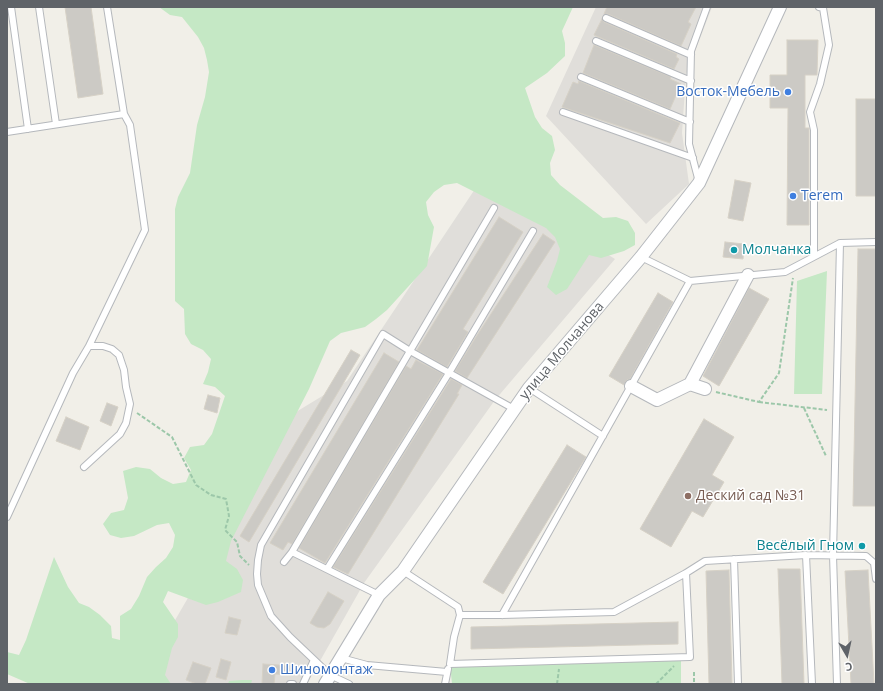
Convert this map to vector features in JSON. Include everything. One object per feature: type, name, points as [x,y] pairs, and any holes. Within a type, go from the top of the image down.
[{"type":"street","name":"улица Молчанова","points":[[328,680],[379,595],[403,571],[529,388],[641,257],[699,183],[780,7]]},
{"type":"street","points":[[631,386],[657,400],[690,384],[748,275]]},
{"type":"street","points":[[690,384],[705,389]]},
{"type":"lane","points":[[11,7],[28,129]]},
{"type":"lane","points":[[39,7],[56,124]]},
{"type":"lane","points":[[7,517],[74,374],[145,230],[130,125],[124,114],[107,7]]},
{"type":"lane","points":[[699,183],[689,144],[691,51],[707,7]]},
{"type":"lane","points":[[814,256],[814,130],[810,112],[820,84],[829,44],[823,8],[819,7]]},
{"type":"lane","points":[[606,18],[691,56]]},
{"type":"lane","points":[[596,41],[691,81]]},
{"type":"lane","points":[[581,77],[690,122]]},
{"type":"lane","points":[[563,112],[693,158]]},
{"type":"lane","points":[[7,132],[124,114]]},
{"type":"lane","points":[[284,562],[292,552],[494,208]]},
{"type":"lane","points":[[327,569],[449,373],[534,231]]},
{"type":"lane","points":[[641,257],[690,281],[785,272],[840,243],[876,242]]},
{"type":"lane","points":[[837,684],[833,555],[840,243]]},
{"type":"lane","points":[[502,615],[690,281]]},
{"type":"lane","points":[[349,684],[328,680],[314,660],[271,616],[260,593],[258,585],[258,560],[261,545],[383,334],[410,351],[514,409]]},
{"type":"lane","points":[[84,467],[120,434],[126,423],[130,404],[124,370],[118,355],[112,349],[103,346],[89,346]]},
{"type":"lane","points":[[529,388],[603,436]]},
{"type":"lane","points":[[292,552],[379,595]]},
{"type":"lane","points":[[460,614],[502,615],[614,612],[686,573],[705,560],[806,555],[866,556],[874,563],[876,579]]},
{"type":"lane","points":[[806,555],[812,684]]},
{"type":"lane","points":[[734,559],[738,684]]},
{"type":"lane","points":[[403,571],[458,607],[460,614],[454,637],[450,664],[446,672],[445,684]]},
{"type":"lane","points":[[450,664],[690,657],[686,573]]},
{"type":"lane","points":[[341,658],[367,666],[446,672]]},
{"type":"lane","points":[[303,684],[314,660]]},
{"type":"path","points":[[759,402],[779,373],[794,267]]},
{"type":"path","points":[[705,389],[759,402],[836,411]]},
{"type":"path","points":[[130,404],[137,413],[172,437],[196,484],[211,495],[226,499],[229,516],[225,530],[237,542],[240,556],[257,574]]},
{"type":"path","points":[[804,408],[835,476]]},
{"type":"path","points":[[656,684],[681,657]]},
{"type":"path","points":[[557,684],[560,661]]},
{"type":"path","points":[[694,672],[694,684]]},
{"type":"path","points":[[553,684],[558,680]]},
{"type":"shaded area","points":[[596,7],[712,7],[686,75],[682,133],[689,184],[646,224],[546,116]]},
{"type":"shaded area","points":[[483,177],[615,259],[495,400],[364,583],[307,684],[160,684],[142,677],[296,412],[347,381]]},
{"type":"green space","points":[[159,7],[573,7],[562,31],[565,43],[565,56],[547,73],[525,88],[535,117],[542,128],[552,136],[555,150],[550,163],[551,175],[560,185],[603,218],[616,217],[628,221],[635,233],[635,245],[624,251],[601,258],[589,255],[567,289],[556,295],[547,287],[560,249],[555,237],[546,228],[457,183],[444,185],[434,192],[426,202],[428,215],[434,227],[427,266],[387,310],[376,319],[365,327],[341,333],[330,341],[309,389],[231,541],[226,561],[237,569],[243,580],[241,592],[218,602],[206,605],[168,591],[163,602],[178,624],[178,637],[172,648],[165,675],[171,684],[30,684],[7,674],[7,652],[19,655],[26,640],[54,557],[68,587],[79,603],[89,607],[100,615],[111,626],[112,638],[120,640],[120,616],[131,609],[139,596],[147,577],[166,558],[173,547],[175,535],[169,523],[157,525],[134,536],[121,538],[110,535],[103,524],[111,513],[124,510],[128,498],[123,471],[136,467],[150,469],[161,478],[173,484],[186,482],[191,470],[184,458],[190,447],[204,445],[212,434],[225,396],[215,387],[203,384],[211,359],[203,350],[191,344],[185,334],[184,309],[175,301],[175,209],[178,197],[190,173],[197,125],[205,97],[209,72],[207,60],[204,48],[198,37],[182,17],[170,15]]},
{"type":"green space","points":[[827,271],[822,394],[794,394],[797,281]]},
{"type":"green space","points":[[681,657],[681,684],[452,684],[450,664]]},
{"type":"green space","points":[[252,680],[251,684],[228,684],[229,681]]},
{"type":"building","points":[[65,7],[91,7],[103,94],[78,98]]},
{"type":"building","points":[[607,7],[696,7],[688,22],[691,24],[681,46],[608,14],[604,14]]},
{"type":"building","points":[[602,19],[604,22],[677,54],[676,57],[679,59],[674,69],[594,35]]},
{"type":"building","points":[[787,40],[818,40],[817,75],[805,75],[805,128],[809,128],[809,225],[787,225],[788,108],[770,108],[770,75],[787,75]]},
{"type":"building","points":[[594,45],[671,77],[670,79],[681,84],[670,109],[583,73]]},
{"type":"building","points":[[579,81],[680,123],[670,143],[562,107],[573,82],[578,84]]},
{"type":"building","points":[[856,99],[876,99],[876,196],[856,196]]},
{"type":"building","points":[[735,180],[751,183],[743,221],[728,218]]},
{"type":"building","points":[[499,217],[523,232],[463,329],[468,332],[447,367],[417,350]]},
{"type":"building","points":[[543,234],[555,242],[467,378],[455,371],[476,337]]},
{"type":"building","name":"Молчанка","points":[[725,242],[744,244],[743,259],[723,257]]},
{"type":"building","points":[[858,249],[876,249],[876,506],[853,506]]},
{"type":"building","points":[[749,288],[769,299],[719,386],[703,376]]},
{"type":"building","points":[[658,293],[673,302],[630,379],[627,380],[624,385],[609,376]]},
{"type":"building","points":[[351,350],[360,355],[249,542],[240,536]]},
{"type":"building","points":[[384,353],[399,362],[292,544],[288,542],[283,550],[270,543]]},
{"type":"building","points":[[416,360],[443,374],[325,563],[299,548],[406,366],[411,369]]},
{"type":"building","points":[[451,379],[462,385],[457,394],[459,394],[348,574],[333,567]]},
{"type":"building","points":[[208,395],[220,398],[217,413],[204,409]]},
{"type":"building","points":[[107,403],[118,407],[111,426],[100,421]]},
{"type":"building","points":[[66,417],[89,427],[80,450],[56,441]]},
{"type":"building","name":"Деский сад №31","points":[[704,419],[734,437],[712,475],[724,482],[703,517],[692,511],[671,547],[640,529]]},
{"type":"building","points":[[567,445],[586,457],[503,594],[483,582]]},
{"type":"building","points":[[778,569],[800,569],[804,684],[782,684]]},
{"type":"building","points":[[729,570],[732,684],[709,684],[706,571]]},
{"type":"building","points":[[868,570],[874,684],[851,684],[845,571]]},
{"type":"building","points":[[328,592],[344,601],[330,624],[324,628],[317,627],[310,623]]},
{"type":"building","points":[[229,617],[241,620],[237,635],[225,633]]},
{"type":"building","points":[[678,622],[678,644],[471,649],[471,627]]},
{"type":"building","points":[[221,659],[231,662],[226,680],[216,677]]},
{"type":"building","points":[[193,662],[211,668],[205,684],[197,684],[186,680]]},
{"type":"building","points":[[263,664],[295,666],[294,675],[275,674],[274,684],[262,684]]},
{"type":"place","name":"Восток-Мебель","points":[[788,92]]},
{"type":"place","name":"Terem","points":[[793,196]]},
{"type":"place","name":"Молчанка","points":[[734,250]]},
{"type":"place","name":"Деский сад №31","points":[[688,496]]},
{"type":"place","name":"Весёлый Гном","points":[[862,546]]},
{"type":"place","name":"Шиномонтаж","points":[[272,670]]}]
